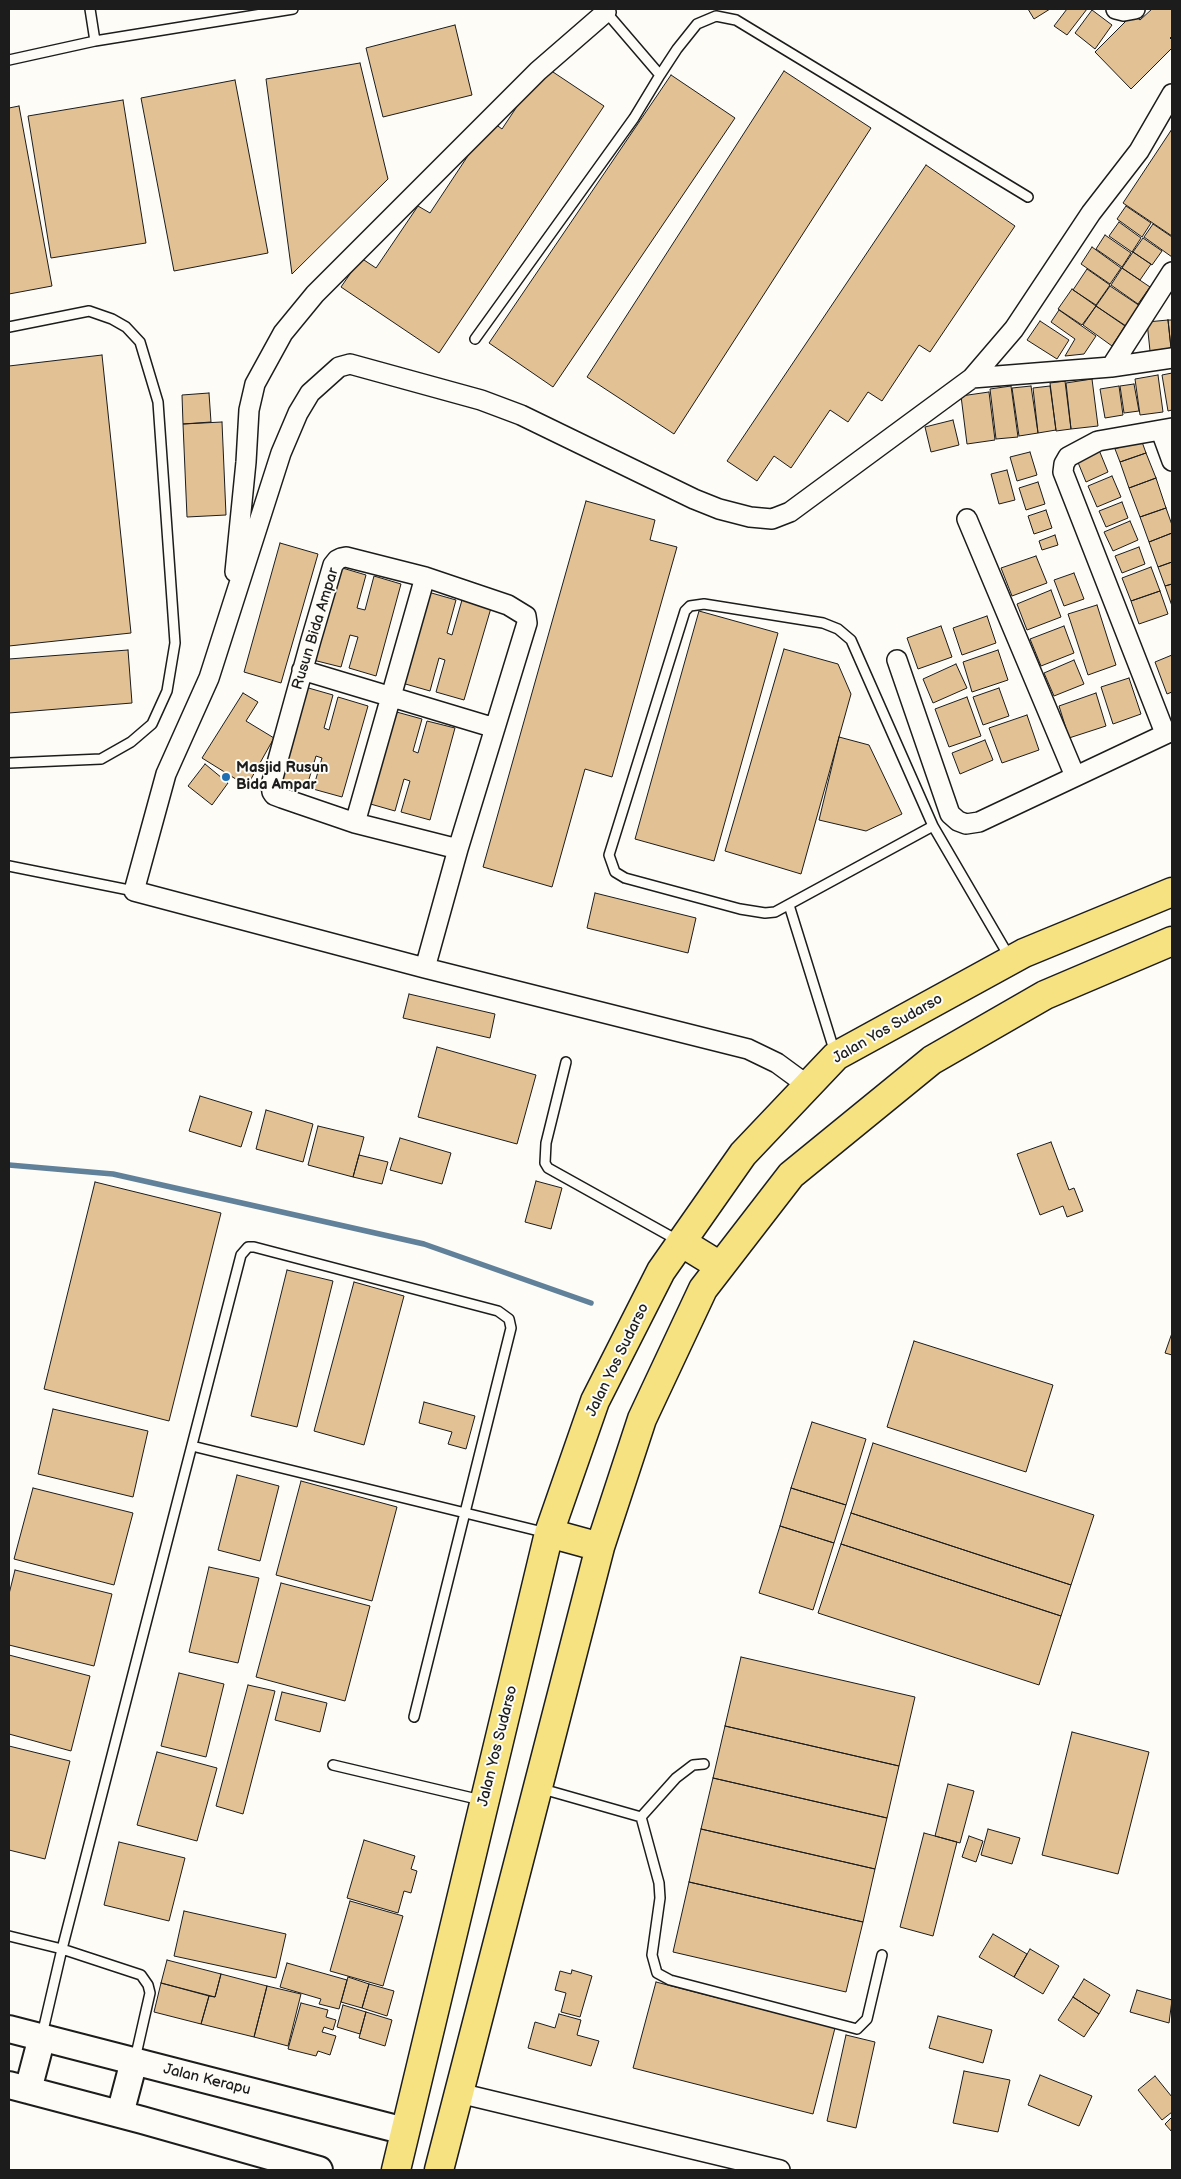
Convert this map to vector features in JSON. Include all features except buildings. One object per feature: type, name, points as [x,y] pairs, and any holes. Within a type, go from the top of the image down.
[{"type":"main road","name":"Jalan Yos Sudarso","points":[[396,2170],[549,1533],[595,1400],[661,1271],[742,1154],[836,1056],[1024,952],[1172,892]]},
{"type":"main road","points":[[439,2170],[600,1547],[642,1419],[703,1289],[791,1174],[932,1060],[1045,995],[1172,941]]},
{"type":"main road","points":[[681,1242],[720,1266]]},
{"type":"main road","points":[[549,1533],[600,1547]]},
{"type":"street","points":[[1116,9],[1124,11],[1135,9]]},
{"type":"street","points":[[231,611],[246,462],[248,410],[256,384],[283,333],[315,294],[453,154],[538,71],[605,10]]},
{"type":"street","points":[[807,1085],[777,1064],[748,1049],[425,968],[134,892],[166,774],[209,678],[281,453],[310,393],[339,367],[350,364],[481,400],[521,415],[694,499],[719,509],[750,517],[772,519],[790,512],[972,378],[1014,329],[1091,213],[1139,152],[1172,94]]},
{"type":"street","points":[[1111,367],[1172,272]]},
{"type":"street","points":[[972,378],[1111,367],[1172,358]]},
{"type":"street","points":[[897,660],[950,814],[958,821],[966,824],[979,822],[1169,732],[1063,472],[1064,464],[1068,457],[1098,441],[1166,429],[1172,461]]},
{"type":"street","points":[[967,520],[1075,776]]},
{"type":"street","name":"Rusun Bida Ampar","points":[[425,968],[458,849],[527,624],[526,616],[508,605],[425,577],[346,557],[337,560],[333,566],[302,670],[271,785],[272,792],[274,795],[282,798],[355,823],[458,849]]},
{"type":"street","points":[[355,823],[425,577]]},
{"type":"street","points":[[302,670],[495,728]]},
{"type":"street","name":"Jalan Kerapu","points":[[9,2029],[405,2131]]},
{"type":"street","points":[[42,2037],[19,2087],[319,2170]]},
{"type":"street","points":[[120,2114],[134,2061]]},
{"type":"street","points":[[459,2093],[780,2170]]},
{"type":"lane","points":[[90,9],[95,42]]},
{"type":"lane","points":[[9,60],[95,42],[294,9]]},
{"type":"lane","points":[[605,10],[660,75]]},
{"type":"lane","points":[[474,339],[634,118],[677,49],[697,24],[716,16],[736,20],[1028,197]]},
{"type":"lane","points":[[9,328],[89,311],[112,319],[126,327],[140,342],[158,402],[175,643],[164,698],[152,724],[131,742],[101,759],[9,763]]},
{"type":"lane","points":[[933,826],[775,912],[765,913],[740,910],[625,878],[615,872],[609,854],[685,611],[690,606],[704,604],[824,623],[846,635],[851,640],[933,826],[1011,960]]},
{"type":"lane","points":[[9,866],[134,892]]},
{"type":"lane","points":[[789,905],[836,1056]]},
{"type":"lane","points":[[566,1062],[546,1143],[545,1163],[548,1168],[681,1242]]},
{"type":"lane","points":[[42,2037],[62,1949],[241,1255],[248,1247],[498,1311],[509,1319],[511,1328],[414,1717]]},
{"type":"lane","points":[[192,1446],[549,1533]]},
{"type":"lane","points":[[640,1817],[681,1774],[693,1766],[704,1764]]},
{"type":"lane","points":[[333,1765],[485,1801]]},
{"type":"lane","points":[[537,1788],[640,1817]]},
{"type":"lane","points":[[640,1817],[659,1883],[660,1898],[652,1956],[657,1973],[670,1980],[857,2029],[867,2020],[882,1955]]},
{"type":"lane","points":[[9,1936],[62,1949],[142,1975],[150,1993],[134,2061]]},
{"type":"waterway","points":[[9,1165],[113,1174],[424,1244],[591,1303]]},
{"type":"place","name":"Masjid Rusun Bida Ampar","points":[[226,777]]}]
